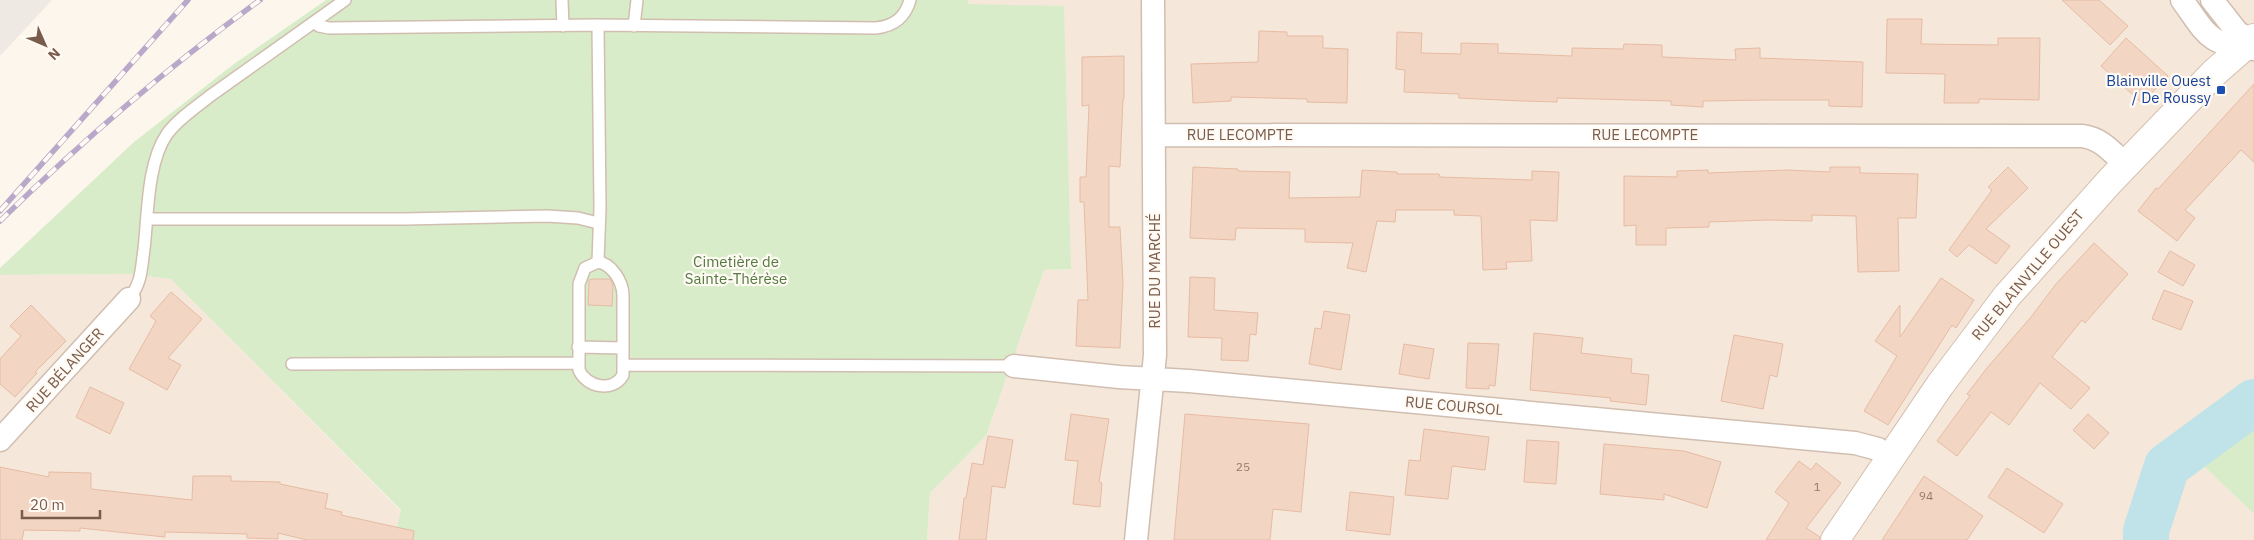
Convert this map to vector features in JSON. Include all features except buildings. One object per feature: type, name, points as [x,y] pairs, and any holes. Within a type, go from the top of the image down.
[{"type":"street","name":"RUE DU MARCHÉ","points":[[1136,540],[1155,356],[1153,0]]},
{"type":"street","points":[[2182,0],[2208,35],[2214,40],[2251,43]]},
{"type":"street","points":[[2212,0],[2232,27],[2251,43]]},
{"type":"street","name":"RUE BLAINVILLE OUEST","points":[[1835,540],[1965,351],[2007,296],[2126,164],[2215,72],[2251,43]]},
{"type":"street","name":"RUE LECOMPTE","points":[[1155,135],[2082,136],[2090,137],[2103,143],[2126,164]]},
{"type":"street","name":"RUE BÉLANGER","points":[[0,440],[129,299]]},
{"type":"street","name":"RUE COURSOL","points":[[1014,366],[1855,443],[1878,449],[1891,457]]},
{"type":"lane","points":[[129,299],[140,283],[152,176],[160,147],[167,134],[190,112],[346,0]]},
{"type":"lane","points":[[562,0],[563,26]]},
{"type":"lane","points":[[634,26],[636,0]]},
{"type":"lane","points":[[314,22],[319,26],[329,28],[598,25],[876,28],[886,27],[898,21],[908,7],[910,0]]},
{"type":"lane","points":[[598,25],[600,208],[598,262]]},
{"type":"lane","points":[[147,219],[394,219],[547,216],[578,218],[598,223]]},
{"type":"lane","points":[[598,262],[604,263],[622,285],[623,376],[616,383],[602,386],[593,385],[581,376],[578,347],[579,284],[585,268],[598,262]]},
{"type":"lane","points":[[578,347],[623,348]]},
{"type":"lane","points":[[292,364],[579,364]]},
{"type":"lane","points":[[623,365],[1014,366]]},
{"type":"shaded area","points":[[0,0],[52,0],[0,56]]},
{"type":"shaded area","points":[[968,0],[2254,0],[2254,389],[2186,449],[2254,514],[2254,540],[927,540],[930,493],[986,436],[1044,270],[1070,269]]},
{"type":"shaded area","points":[[129,274],[171,279],[401,511],[394,540],[0,540],[0,275]]},
{"type":"green space","name":"Cimetière de Sainte-Thérèse","points":[[326,0],[968,0],[969,4],[1064,6],[1071,269],[1044,270],[986,436],[930,493],[927,540],[394,540],[401,510],[171,279],[129,274],[0,275],[0,268],[134,142],[234,64]]},
{"type":"green space","points":[[2254,389],[2254,514],[2186,449]]},
{"type":"waterway","points":[[2146,540],[2146,531],[2167,466],[2254,402]]},
{"type":"railway","points":[[0,211],[188,0]]},
{"type":"railway","points":[[0,221],[126,106],[260,0]]},
{"type":"place","name":"Blainville Ouest / De Roussy","points":[[2221,90]]}]
